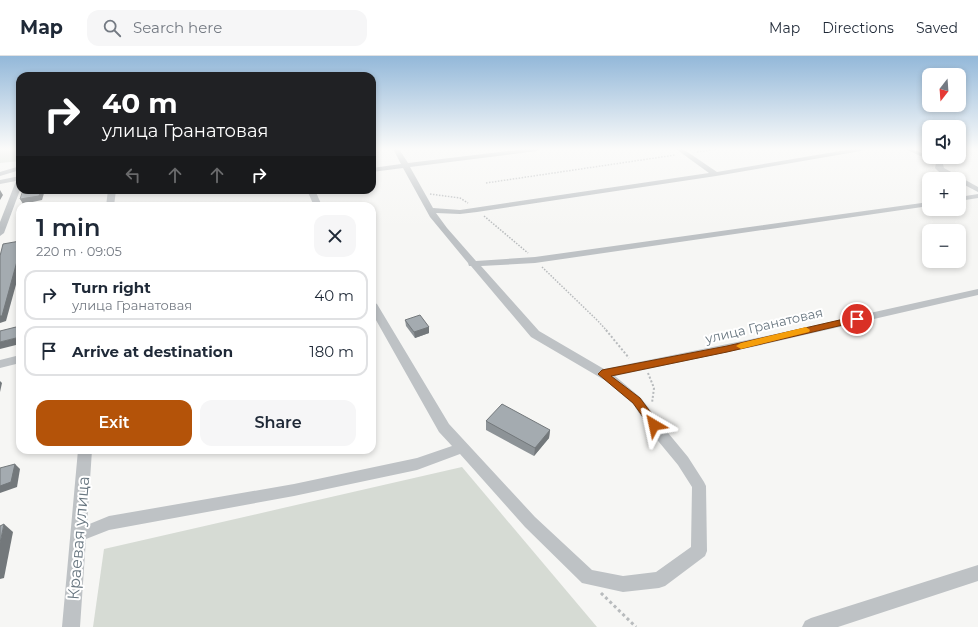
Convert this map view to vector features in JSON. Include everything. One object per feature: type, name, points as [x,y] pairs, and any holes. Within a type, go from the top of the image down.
[{"type":"street","points":[[376,311],[444,428],[530,522],[588,578],[623,584],[659,580],[699,551],[699,486],[683,461],[637,401],[602,374],[535,334],[472,264],[444,230],[430,210],[411,176]]},
{"type":"street","points":[[430,210],[460,212],[477,210],[705,176]]},
{"type":"street","points":[[0,182],[16,180]]},
{"type":"street","points":[[966,183],[978,190]]},
{"type":"street","points":[[0,233],[16,190]]},
{"type":"street","points":[[966,198],[978,196]]},
{"type":"street","points":[[472,264],[535,260],[922,205]]},
{"type":"street","name":"улица Гранатовая","points":[[602,374],[757,342],[978,292]]},
{"type":"street","points":[[0,364],[16,360]]},
{"type":"street","points":[[78,535],[109,523],[294,490],[417,464],[462,448]]},
{"type":"street","name":"Краевая улица","points":[[71,627],[85,454]]},
{"type":"street","points":[[811,627],[978,573]]},
{"type":"path","points":[[486,183],[535,176]]},
{"type":"path","points":[[421,194],[441,194],[460,198],[477,210],[524,249],[598,321],[625,355],[649,375],[654,388],[650,418]]},
{"type":"path","points":[[588,578],[610,603],[636,627]]},
{"type":"shaded area","points":[[462,467],[597,627],[93,627],[104,549]]},
{"type":"building","points":[[22,194],[40,194],[39,196],[20,199]]},
{"type":"building","points":[[16,242],[16,265],[2,316],[0,316],[0,256],[3,244]]},
{"type":"building","points":[[420,315],[429,327],[414,332],[405,320]]},
{"type":"building","points":[[16,327],[16,338],[0,342],[0,331]]},
{"type":"building","points":[[502,404],[550,430],[535,448],[486,421]]},
{"type":"building","points":[[15,464],[11,482],[0,486],[0,468]]},
{"type":"building","points":[[4,524],[0,543],[0,526]]},
{"type":"slow traffic","points":[[741,346],[806,330]]},
{"type":"route","points":[[654,425],[637,401],[610,378],[602,374],[727,349],[857,319]]}]
